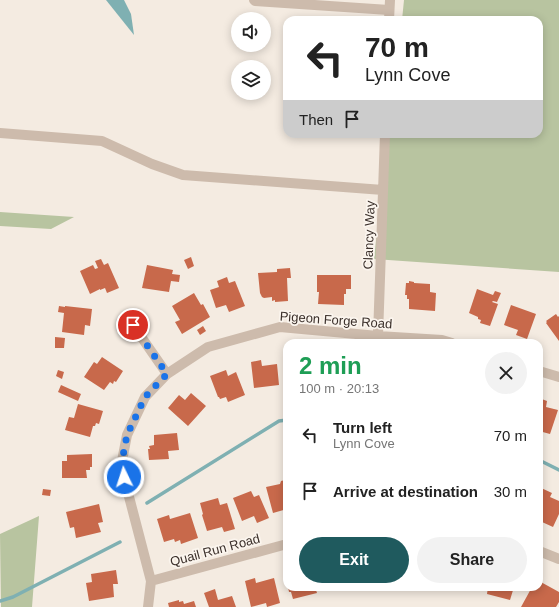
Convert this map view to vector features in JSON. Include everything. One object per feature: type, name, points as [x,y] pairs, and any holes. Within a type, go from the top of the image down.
[{"type":"street","points":[[254,0],[390,10]]},
{"type":"street","points":[[0,133],[102,141],[152,164],[183,175],[383,190]]},
{"type":"street","name":"Clancy Way","points":[[378,336],[385,138]]},
{"type":"street","points":[[133,325],[167,374]]},
{"type":"street","name":"Pigeon Forge Road","points":[[148,607],[151,581],[121,466],[127,435],[145,397],[167,374],[208,348],[280,327],[426,339]]},
{"type":"street","points":[[543,372],[559,377]]},
{"type":"street","name":"Quail Run Road","points":[[151,581],[283,545]]},
{"type":"street","points":[[543,552],[559,559]]},
{"type":"green space","points":[[404,0],[559,0],[559,272],[374,259],[388,138],[543,138],[543,16],[402,16]]},
{"type":"green space","points":[[0,212],[74,217],[51,229],[0,226]]},
{"type":"green space","points":[[39,516],[32,607],[1,607],[0,534]]},
{"type":"water","points":[[106,0],[124,0],[131,14],[134,35]]},
{"type":"building","points":[[191,257],[194,266],[188,269],[184,260]]},
{"type":"building","points":[[101,259],[104,265],[108,263],[119,288],[107,293],[105,288],[100,289],[90,294],[80,271],[93,265],[95,269],[98,268],[95,261]]},
{"type":"building","points":[[147,265],[173,270],[172,274],[180,275],[179,282],[171,281],[169,292],[142,288]]},
{"type":"building","points":[[290,268],[291,278],[287,278],[288,301],[275,302],[275,300],[272,301],[272,297],[262,297],[260,293],[258,273],[277,272],[277,269]]},
{"type":"building","points":[[317,275],[351,275],[351,289],[346,289],[346,294],[344,294],[344,305],[318,304],[319,292],[317,292]]},
{"type":"building","points":[[227,277],[229,283],[235,281],[245,306],[229,312],[226,305],[216,308],[210,290],[219,287],[217,281]]},
{"type":"building","points":[[409,281],[414,283],[430,284],[430,292],[436,293],[435,311],[409,309],[409,299],[407,299],[407,295],[405,295],[406,283],[409,283]]},
{"type":"building","points":[[477,289],[493,295],[495,291],[501,293],[497,302],[492,302],[498,304],[490,326],[480,323],[481,320],[478,319],[478,317],[469,313]]},
{"type":"building","points":[[194,293],[201,305],[203,304],[210,317],[182,334],[175,322],[180,320],[172,306]]},
{"type":"building","points":[[511,305],[536,314],[527,339],[516,335],[518,330],[504,325]]},
{"type":"building","points":[[59,306],[92,309],[90,326],[85,325],[84,335],[62,332],[64,313],[58,312]]},
{"type":"building","points":[[556,314],[558,317],[559,316],[559,341],[546,323],[546,321]]},
{"type":"building","points":[[203,326],[206,331],[200,335],[197,330]]},
{"type":"building","points":[[55,337],[65,338],[64,348],[55,348]]},
{"type":"building","points":[[102,357],[123,371],[116,382],[114,381],[113,384],[110,382],[104,390],[84,377],[94,362],[97,364]]},
{"type":"building","points":[[261,360],[262,366],[277,364],[279,385],[254,388],[251,362]]},
{"type":"building","points":[[58,370],[64,372],[62,379],[56,376]]},
{"type":"building","points":[[226,370],[228,376],[236,372],[245,395],[228,402],[226,397],[220,399],[218,397],[210,376]]},
{"type":"building","points":[[61,385],[81,394],[78,401],[58,392]]},
{"type":"building","points":[[191,393],[206,406],[188,426],[168,408],[179,395],[185,400]]},
{"type":"building","points":[[543,400],[547,401],[546,407],[558,410],[550,434],[543,432]]},
{"type":"building","points":[[78,404],[103,411],[99,424],[96,423],[95,426],[93,426],[90,437],[65,430],[69,417],[74,418]]},
{"type":"building","points":[[177,433],[179,450],[168,451],[169,459],[149,460],[148,449],[150,449],[149,446],[154,445],[154,435]]},
{"type":"building","points":[[92,454],[92,467],[90,467],[90,470],[86,470],[87,478],[62,478],[62,461],[67,461],[67,455]]},
{"type":"building","points":[[283,480],[283,510],[273,513],[266,487],[280,484]]},
{"type":"building","points":[[43,489],[51,490],[50,496],[42,495]]},
{"type":"building","points":[[543,489],[552,493],[550,497],[559,501],[559,514],[553,527],[543,522]]},
{"type":"building","points":[[251,491],[254,497],[259,495],[269,518],[257,523],[254,516],[242,521],[233,498]]},
{"type":"building","points":[[218,498],[220,505],[227,503],[235,529],[224,532],[222,527],[207,531],[200,503]]},
{"type":"building","points":[[99,504],[103,522],[98,523],[101,532],[76,538],[74,527],[70,528],[66,512]]},
{"type":"building","points":[[190,513],[198,538],[181,544],[180,540],[175,542],[174,539],[164,542],[157,519],[169,515],[170,519]]},
{"type":"building","points":[[116,570],[118,584],[113,584],[114,597],[89,601],[86,583],[92,582],[91,574]]},
{"type":"building","points":[[255,578],[256,583],[274,578],[280,603],[267,607],[266,603],[251,607],[245,581]]},
{"type":"building","points":[[543,583],[559,592],[559,602],[556,607],[521,607],[530,591],[543,591]]},
{"type":"building","points":[[215,589],[218,600],[232,596],[236,607],[209,607],[204,593]]},
{"type":"building","points":[[316,591],[317,593],[293,599],[291,592],[289,592]]},
{"type":"building","points":[[487,591],[513,591],[510,600],[487,594]]},
{"type":"building","points":[[179,600],[179,602],[183,601],[184,604],[194,601],[196,607],[169,607],[168,603]]},
{"type":"waterway","points":[[147,503],[279,421],[283,420]]},
{"type":"waterway","points":[[543,462],[559,470]]},
{"type":"waterway","points":[[0,601],[13,597],[120,542]]},
{"type":"route","points":[[124,477],[121,466],[127,435],[145,397],[167,374],[133,325]]}]
